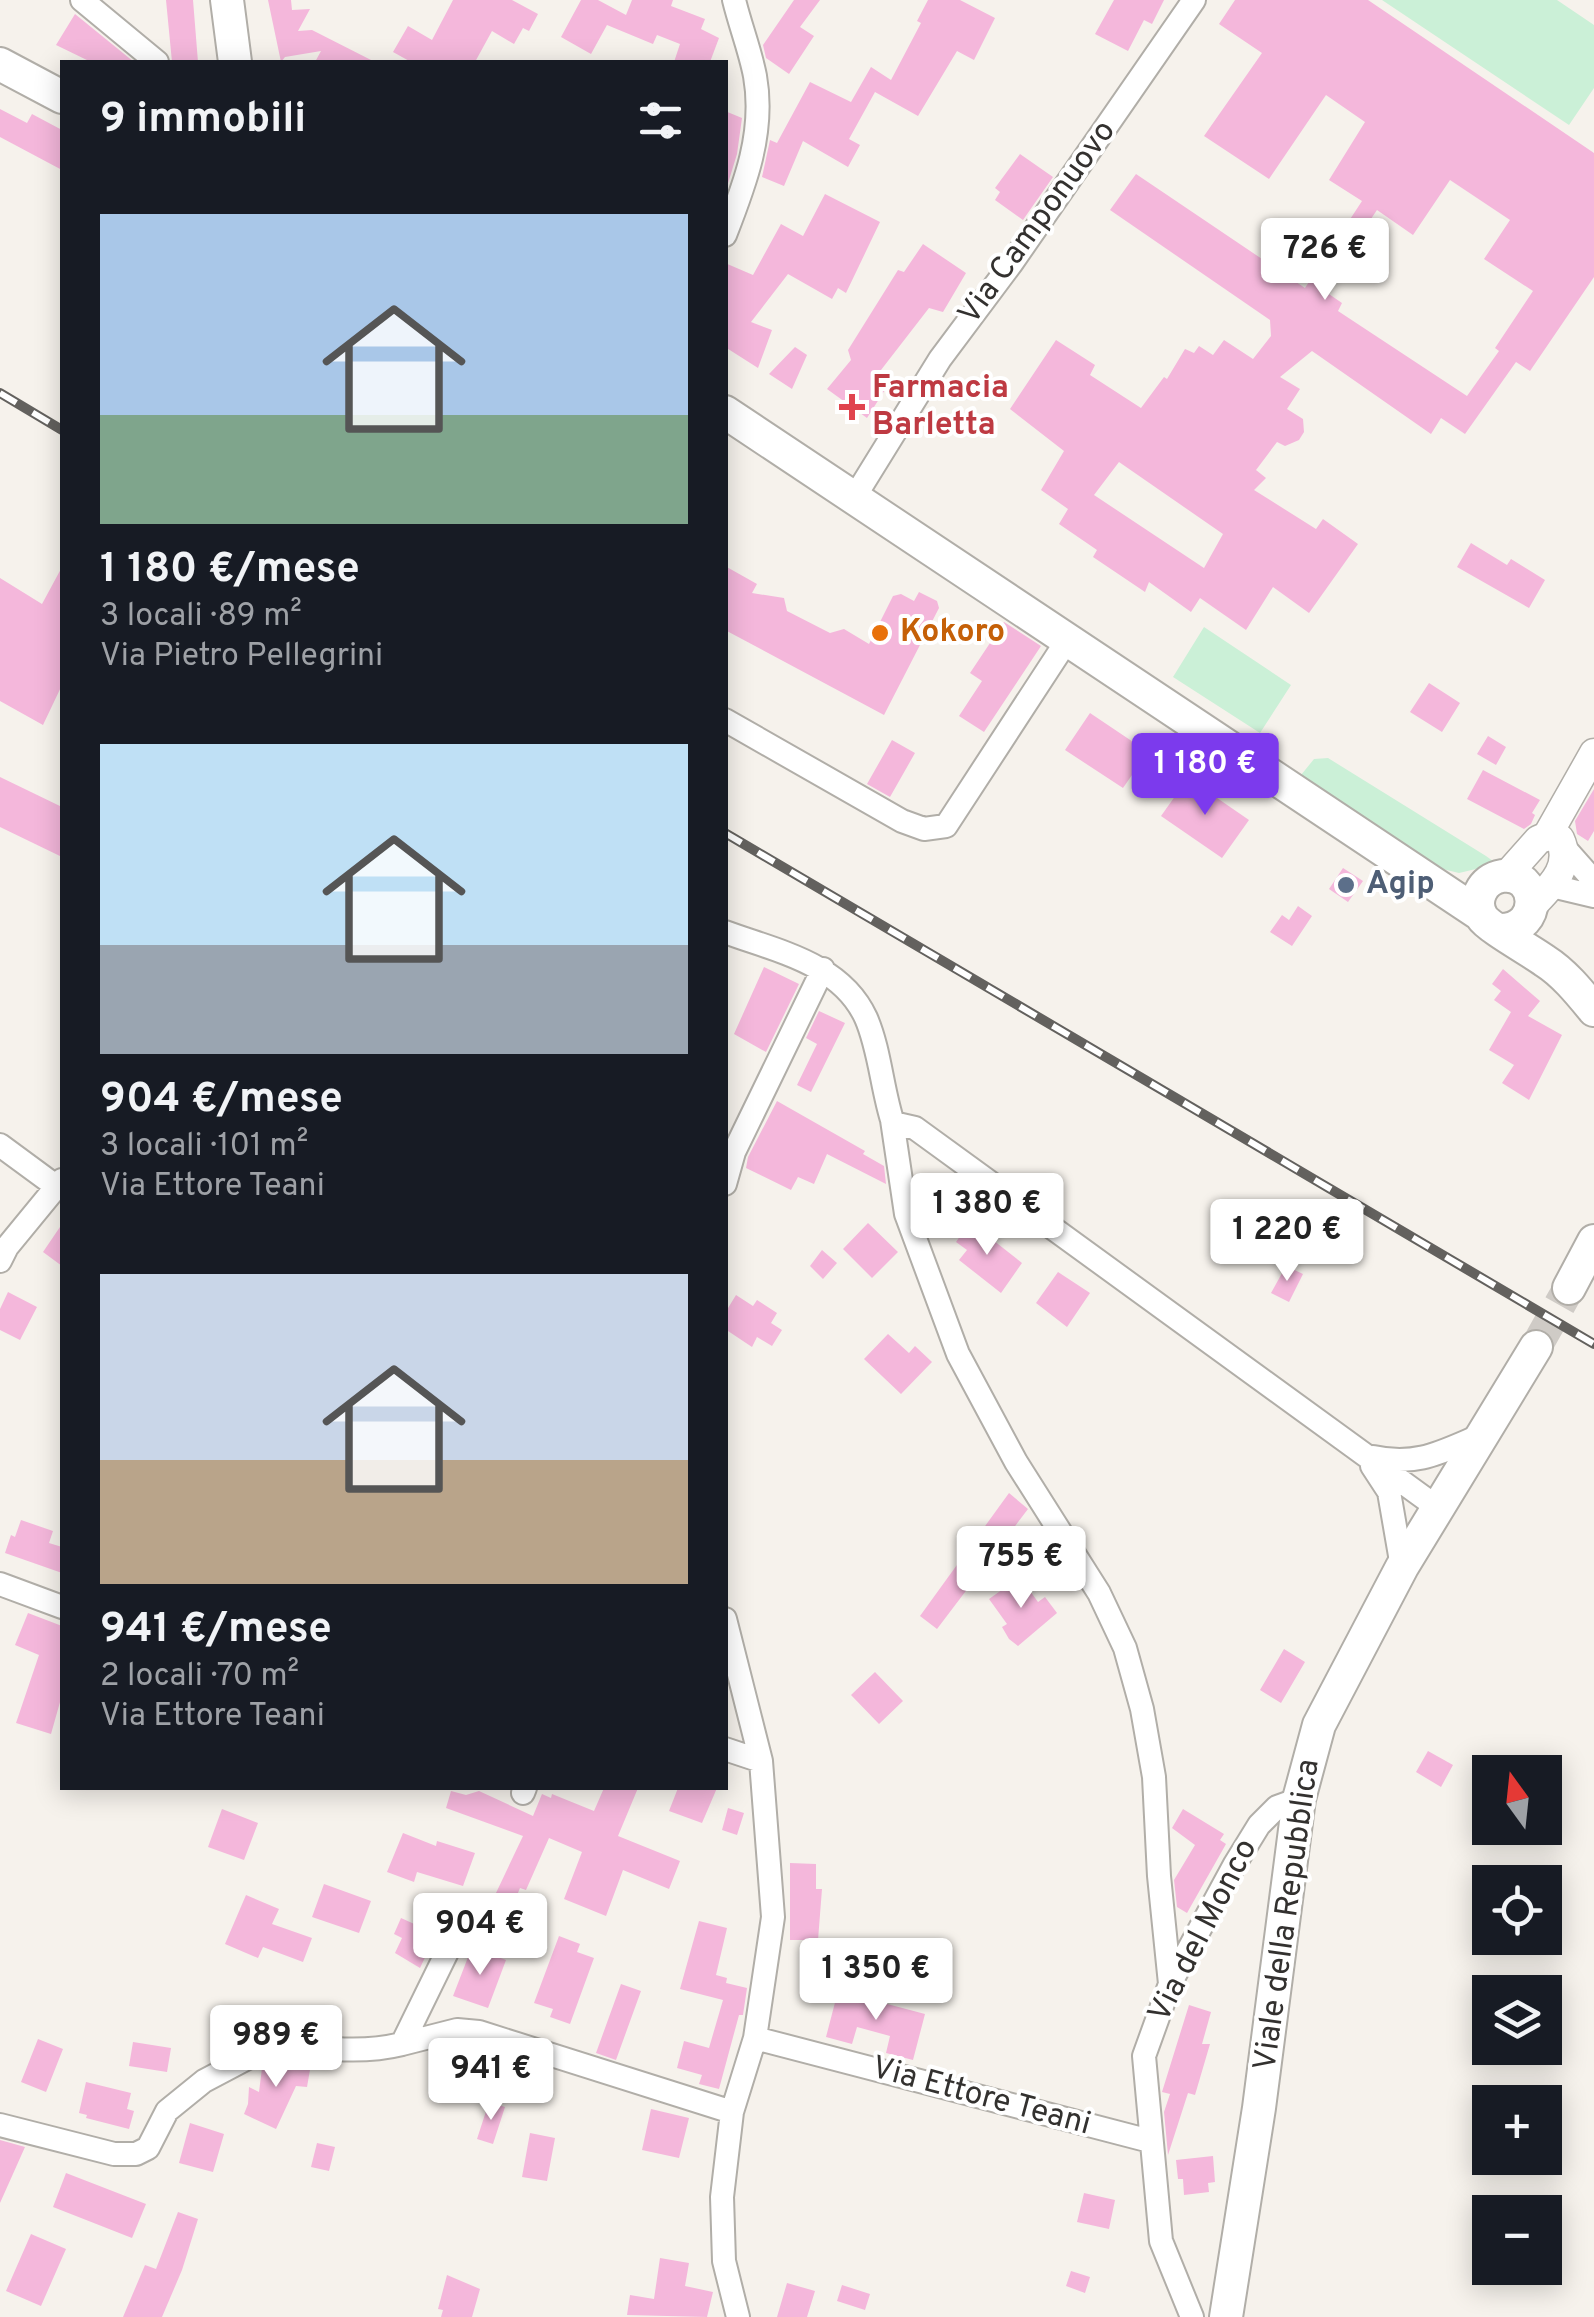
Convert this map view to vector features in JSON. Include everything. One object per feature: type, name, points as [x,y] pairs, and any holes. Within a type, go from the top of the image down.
[{"type":"main road","points":[[227,0],[235,60]]},
{"type":"main road","points":[[0,64],[60,96]]},
{"type":"main road","points":[[728,414],[1428,881],[1512,902],[1549,963],[1594,1010]]},
{"type":"main road","points":[[1568,1288],[1594,1241]]},
{"type":"main road","name":"Viale della Repubblica","points":[[1226,2317],[1259,2108],[1298,1799],[1319,1724],[1402,1568],[1536,1347]]},
{"type":"street","points":[[82,0],[155,60]]},
{"type":"street","points":[[728,228],[753,158],[758,116],[755,76],[734,0]]},
{"type":"street","name":"Via Camponuovo","points":[[854,498],[940,359],[1011,264],[1194,0]]},
{"type":"street","points":[[728,722],[902,822],[924,829],[946,826],[1068,639]]},
{"type":"street","points":[[1512,902],[1561,872],[1557,835],[1594,753]]},
{"type":"street","points":[[1557,835],[1594,881]]},
{"type":"street","points":[[1512,902],[1538,840],[1557,835]]},
{"type":"street","points":[[1512,902],[1594,896]]},
{"type":"street","points":[[728,933],[823,969],[846,989],[866,1018],[892,1120],[906,1214],[958,1354],[1016,1462],[1098,1592],[1125,1648],[1142,1709],[1154,1776],[1158,1876],[1170,1984]]},
{"type":"street","points":[[728,1175],[740,1138],[823,969]]},
{"type":"street","points":[[892,1120],[915,1128],[1438,1508]]},
{"type":"street","points":[[0,1146],[60,1183],[0,1261]]},
{"type":"street","points":[[1364,1455],[1398,1462],[1430,1457],[1484,1434]]},
{"type":"street","points":[[1364,1455],[1389,1492],[1402,1568]]},
{"type":"street","points":[[0,1584],[60,1607]]},
{"type":"street","points":[[728,1631],[761,1761],[774,1917],[754,2038],[732,2112],[722,2196],[724,2261],[738,2317]]},
{"type":"street","points":[[728,1751],[761,1761]]},
{"type":"street","name":"Via del Monco","points":[[1192,2317],[1161,2242],[1144,2056],[1170,1984],[1259,1825],[1277,1808],[1298,1799]]},
{"type":"street","points":[[402,2044],[451,1944]]},
{"type":"street","points":[[0,2125],[114,2154],[136,2154],[148,2148],[167,2111],[204,2081],[261,2051],[270,2039],[324,2050],[365,2050],[457,2030],[479,2032],[732,2112]]},
{"type":"street","name":"Via Ettore Teani","points":[[754,2038],[1150,2141]]},
{"type":"green space","points":[[1382,0],[1557,0],[1594,25],[1594,88],[1569,125]]},
{"type":"green space","points":[[1204,627],[1291,685],[1260,733],[1173,677]]},
{"type":"green space","points":[[1328,758],[1497,864],[1459,873],[1426,865],[1301,775],[1314,759]]},
{"type":"building","points":[[166,0],[193,0],[198,60],[172,60]]},
{"type":"building","points":[[268,0],[291,0],[292,10],[310,9],[298,31],[312,30],[371,60],[316,60],[321,51],[281,60]]},
{"type":"building","points":[[453,0],[512,0],[538,14],[529,31],[523,28],[514,44],[492,31],[476,60],[407,60],[393,52],[408,26],[432,40]]},
{"type":"building","points":[[581,0],[598,0],[626,15],[632,0],[673,0],[671,6],[705,19],[701,29],[719,38],[711,60],[675,60],[680,44],[657,35],[653,44],[607,25],[591,54],[561,37]]},
{"type":"building","points":[[794,0],[820,0],[800,27],[814,36],[789,74],[766,58],[763,45]]},
{"type":"building","points":[[928,0],[960,0],[995,18],[974,60],[957,51],[918,116],[875,92],[849,139],[860,145],[848,167],[803,141],[784,186],[762,177],[770,140],[777,143],[810,82],[851,102],[871,67],[891,80],[921,23],[917,21]]},
{"type":"building","points":[[1114,0],[1164,0],[1152,24],[1144,20],[1128,51],[1095,34]]},
{"type":"building","points":[[1235,0],[1368,0],[1594,153],[1594,277],[1530,371],[1516,362],[1465,434],[1441,418],[1431,434],[1312,351],[1280,377],[1300,389],[1287,409],[1303,419],[1304,432],[1299,440],[1285,446],[1277,442],[1256,470],[1266,478],[1254,490],[1316,529],[1323,519],[1358,544],[1309,613],[1273,587],[1246,630],[1200,598],[1191,612],[1149,582],[1145,592],[1093,557],[1097,550],[1059,524],[1068,509],[1041,490],[1064,451],[1010,409],[1056,340],[1095,365],[1090,375],[1141,408],[1164,377],[1167,379],[1185,349],[1194,353],[1199,346],[1213,355],[1224,340],[1253,359],[1271,336],[1270,320],[1110,210],[1136,174],[1305,288],[1362,201],[1329,180],[1365,122],[1326,95],[1269,179],[1204,136],[1262,53],[1219,24]],"holes":[[[1450,180],[1510,220],[1484,259],[1533,291],[1495,348],[1499,351],[1467,396],[1338,311],[1342,303],[1323,290],[1377,210],[1413,235]],[[1119,462],[1223,534],[1204,568],[1094,495]]]},
{"type":"building","points":[[75,14],[132,60],[87,60],[56,45]]},
{"type":"building","points":[[0,109],[27,123],[32,114],[60,129],[60,169],[0,137]]},
{"type":"building","points":[[728,112],[742,118],[728,183]]},
{"type":"building","points":[[1020,154],[1053,177],[1023,220],[995,200],[1000,192],[995,188]]},
{"type":"building","points":[[825,194],[880,222],[846,293],[838,288],[832,299],[788,274],[751,322],[772,330],[758,368],[728,349],[728,264],[753,275],[781,224],[803,236]]},
{"type":"building","points":[[923,244],[966,273],[943,312],[929,308],[881,370],[888,385],[867,418],[827,389],[851,360],[848,350],[898,270],[904,272]]},
{"type":"building","points":[[795,347],[807,355],[792,389],[769,374]]},
{"type":"building","points":[[1471,543],[1507,565],[1511,559],[1545,580],[1529,608],[1457,567]]},
{"type":"building","points":[[728,568],[757,584],[752,593],[784,598],[787,611],[830,633],[844,629],[869,644],[893,596],[901,594],[914,601],[919,592],[937,601],[939,608],[884,715],[728,632]]},
{"type":"building","points":[[60,571],[60,689],[43,725],[0,701],[0,578],[42,604]]},
{"type":"building","points":[[1004,622],[1041,646],[984,732],[959,716],[982,681],[970,673]]},
{"type":"building","points":[[1429,683],[1460,703],[1442,732],[1410,712]]},
{"type":"building","points":[[1090,713],[1148,752],[1123,788],[1065,750]]},
{"type":"building","points":[[1488,736],[1506,747],[1496,765],[1477,754]]},
{"type":"building","points":[[892,740],[915,753],[890,797],[867,784]]},
{"type":"building","points":[[1483,770],[1540,800],[1531,824],[1524,829],[1467,799]]},
{"type":"building","points":[[0,777],[60,806],[60,856],[0,827]]},
{"type":"building","points":[[1188,778],[1249,820],[1222,858],[1161,816]]},
{"type":"building","points":[[1594,789],[1594,831],[1588,841],[1577,834],[1575,821]]},
{"type":"building","name":"Agip","points":[[1343,868],[1363,881],[1348,902],[1329,889]]},
{"type":"building","points":[[1298,906],[1312,916],[1292,946],[1270,932],[1282,915],[1289,920]]},
{"type":"building","points":[[764,967],[799,984],[766,1052],[734,1034]]},
{"type":"building","points":[[1503,969],[1540,1001],[1528,1016],[1562,1035],[1529,1100],[1502,1083],[1514,1065],[1489,1050],[1511,1012],[1494,1000],[1501,991],[1492,984]]},
{"type":"building","points":[[819,1011],[845,1023],[811,1092],[797,1085],[817,1044],[806,1038]]},
{"type":"building","points":[[777,1101],[865,1151],[863,1154],[884,1166],[886,1184],[827,1154],[814,1184],[798,1177],[791,1190],[746,1168]]},
{"type":"building","points":[[970,1222],[1022,1263],[1001,1293],[959,1260],[967,1250],[956,1242]]},
{"type":"building","points":[[868,1223],[898,1252],[872,1278],[843,1249]]},
{"type":"building","points":[[60,1227],[60,1265],[43,1252]]},
{"type":"building","points":[[822,1250],[837,1263],[823,1279],[810,1266]]},
{"type":"building","points":[[1286,1266],[1303,1274],[1289,1302],[1271,1293]]},
{"type":"building","points":[[1058,1272],[1090,1293],[1067,1327],[1036,1303]]},
{"type":"building","points":[[8,1292],[37,1307],[20,1340],[0,1330],[0,1309]]},
{"type":"building","points":[[736,1295],[753,1306],[757,1300],[777,1313],[771,1323],[782,1330],[772,1346],[757,1337],[752,1347],[728,1331],[728,1308]]},
{"type":"building","points":[[888,1334],[909,1353],[915,1346],[932,1362],[901,1394],[864,1359]]},
{"type":"building","points":[[1009,1493],[1028,1509],[937,1629],[920,1616]]},
{"type":"building","points":[[21,1520],[53,1531],[49,1543],[60,1546],[60,1572],[5,1553],[11,1535],[15,1537]]},
{"type":"building","points":[[1020,1577],[1038,1602],[1045,1597],[1057,1613],[1018,1646],[1009,1639],[1002,1627],[1007,1624],[989,1599]]},
{"type":"building","points":[[28,1613],[60,1625],[60,1702],[51,1734],[16,1723],[39,1655],[15,1645]]},
{"type":"building","points":[[1284,1649],[1305,1662],[1281,1703],[1260,1690]]},
{"type":"building","points":[[875,1672],[903,1701],[879,1724],[851,1695]]},
{"type":"building","points":[[1428,1751],[1453,1765],[1441,1787],[1416,1772]]},
{"type":"building","points":[[603,1790],[637,1790],[618,1836],[680,1861],[669,1889],[623,1870],[606,1916],[564,1899],[582,1852],[549,1838],[526,1890],[520,1888],[506,1922],[486,1914],[523,1836],[446,1808],[451,1791],[466,1795],[479,1791],[533,1816],[542,1794],[551,1798],[552,1794],[594,1811]]},
{"type":"building","points":[[677,1790],[716,1790],[702,1823],[669,1811]]},
{"type":"building","points":[[728,1808],[744,1813],[737,1835],[722,1830]]},
{"type":"building","points":[[222,1809],[258,1823],[244,1860],[208,1847]]},
{"type":"building","points":[[1183,1809],[1224,1834],[1220,1840],[1226,1844],[1187,1913],[1177,1907],[1174,1880],[1195,1845],[1172,1828]]},
{"type":"building","points":[[403,1833],[436,1846],[437,1841],[475,1853],[463,1886],[417,1872],[414,1882],[387,1872]]},
{"type":"building","points":[[790,1863],[816,1864],[816,1889],[822,1889],[818,1940],[790,1940]]},
{"type":"building","points":[[324,1884],[371,1901],[359,1933],[312,1917]]},
{"type":"building","points":[[246,1895],[279,1909],[272,1924],[312,1938],[303,1962],[263,1947],[258,1958],[225,1944]]},
{"type":"building","points":[[401,1918],[432,1932],[420,1968],[395,1953],[402,1938],[394,1934]]},
{"type":"building","points":[[699,1921],[727,1928],[716,1975],[727,1978],[726,1983],[747,1988],[743,2015],[739,2015],[719,2089],[699,2084],[702,2075],[677,2068],[684,2041],[709,2048],[723,2000],[680,1989]]},
{"type":"building","points":[[559,1936],[580,1944],[577,1952],[594,1958],[570,2024],[550,2017],[553,2009],[534,2003]]},
{"type":"building","points":[[472,1947],[506,1960],[488,2008],[453,1996]]},
{"type":"building","points":[[621,1984],[641,1991],[616,2060],[596,2053]]},
{"type":"building","points":[[838,1991],[925,2014],[913,2060],[886,2053],[890,2036],[857,2027],[852,2044],[826,2037]]},
{"type":"building","points":[[1189,2005],[1211,2012],[1202,2044],[1210,2044],[1195,2095],[1188,2093],[1168,2155],[1164,2112],[1170,2094],[1162,2092]]},
{"type":"building","points":[[38,2039],[63,2049],[46,2092],[21,2082]]},
{"type":"building","points":[[133,2042],[171,2048],[167,2072],[129,2066]]},
{"type":"building","points":[[458,2045],[521,2061],[516,2074],[452,2058]]},
{"type":"building","points":[[282,2057],[311,2064],[307,2087],[296,2086],[276,2129],[244,2114],[249,2087],[259,2092],[262,2068]]},
{"type":"building","points":[[86,2082],[131,2093],[127,2109],[134,2111],[129,2129],[79,2113]]},
{"type":"building","points":[[489,2102],[505,2107],[493,2144],[477,2139]]},
{"type":"building","points":[[651,2109],[689,2118],[679,2158],[642,2150]]},
{"type":"building","points":[[190,2123],[224,2134],[213,2172],[179,2163]]},
{"type":"building","points":[[530,2133],[555,2138],[547,2181],[522,2177]]},
{"type":"building","points":[[0,2140],[25,2147],[0,2203]]},
{"type":"building","points":[[317,2143],[335,2147],[329,2171],[311,2167]]},
{"type":"building","points":[[1213,2156],[1215,2182],[1208,2183],[1209,2192],[1184,2195],[1176,2160]]},
{"type":"building","points":[[66,2173],[146,2204],[132,2238],[53,2207]]},
{"type":"building","points":[[1084,2193],[1115,2200],[1109,2229],[1077,2222]]},
{"type":"building","points":[[178,2212],[198,2219],[162,2317],[123,2317],[145,2265],[156,2269]]},
{"type":"building","points":[[31,2234],[66,2249],[41,2306],[6,2291]]},
{"type":"building","points":[[660,2258],[689,2263],[685,2286],[713,2292],[707,2317],[627,2315],[630,2295],[654,2299]]},
{"type":"building","points":[[1071,2271],[1090,2277],[1085,2293],[1066,2286]]},
{"type":"building","points":[[447,2275],[480,2289],[472,2317],[441,2317],[443,2310],[438,2309]]},
{"type":"building","points":[[787,2283],[815,2291],[807,2317],[777,2317]]},
{"type":"building","points":[[842,2285],[870,2294],[865,2310],[837,2301]]},
{"type":"tunnel","points":[[1536,1347],[1569,1288]]},
{"type":"railway","points":[[0,393],[60,429]]},
{"type":"railway","points":[[728,835],[1594,1344]]},
{"type":"place","name":"Farmacia Barletta","points":[[852,407]]},
{"type":"place","name":"Kokoro","points":[[880,633]]},
{"type":"place","name":"Agip","points":[[1346,885]]}]
